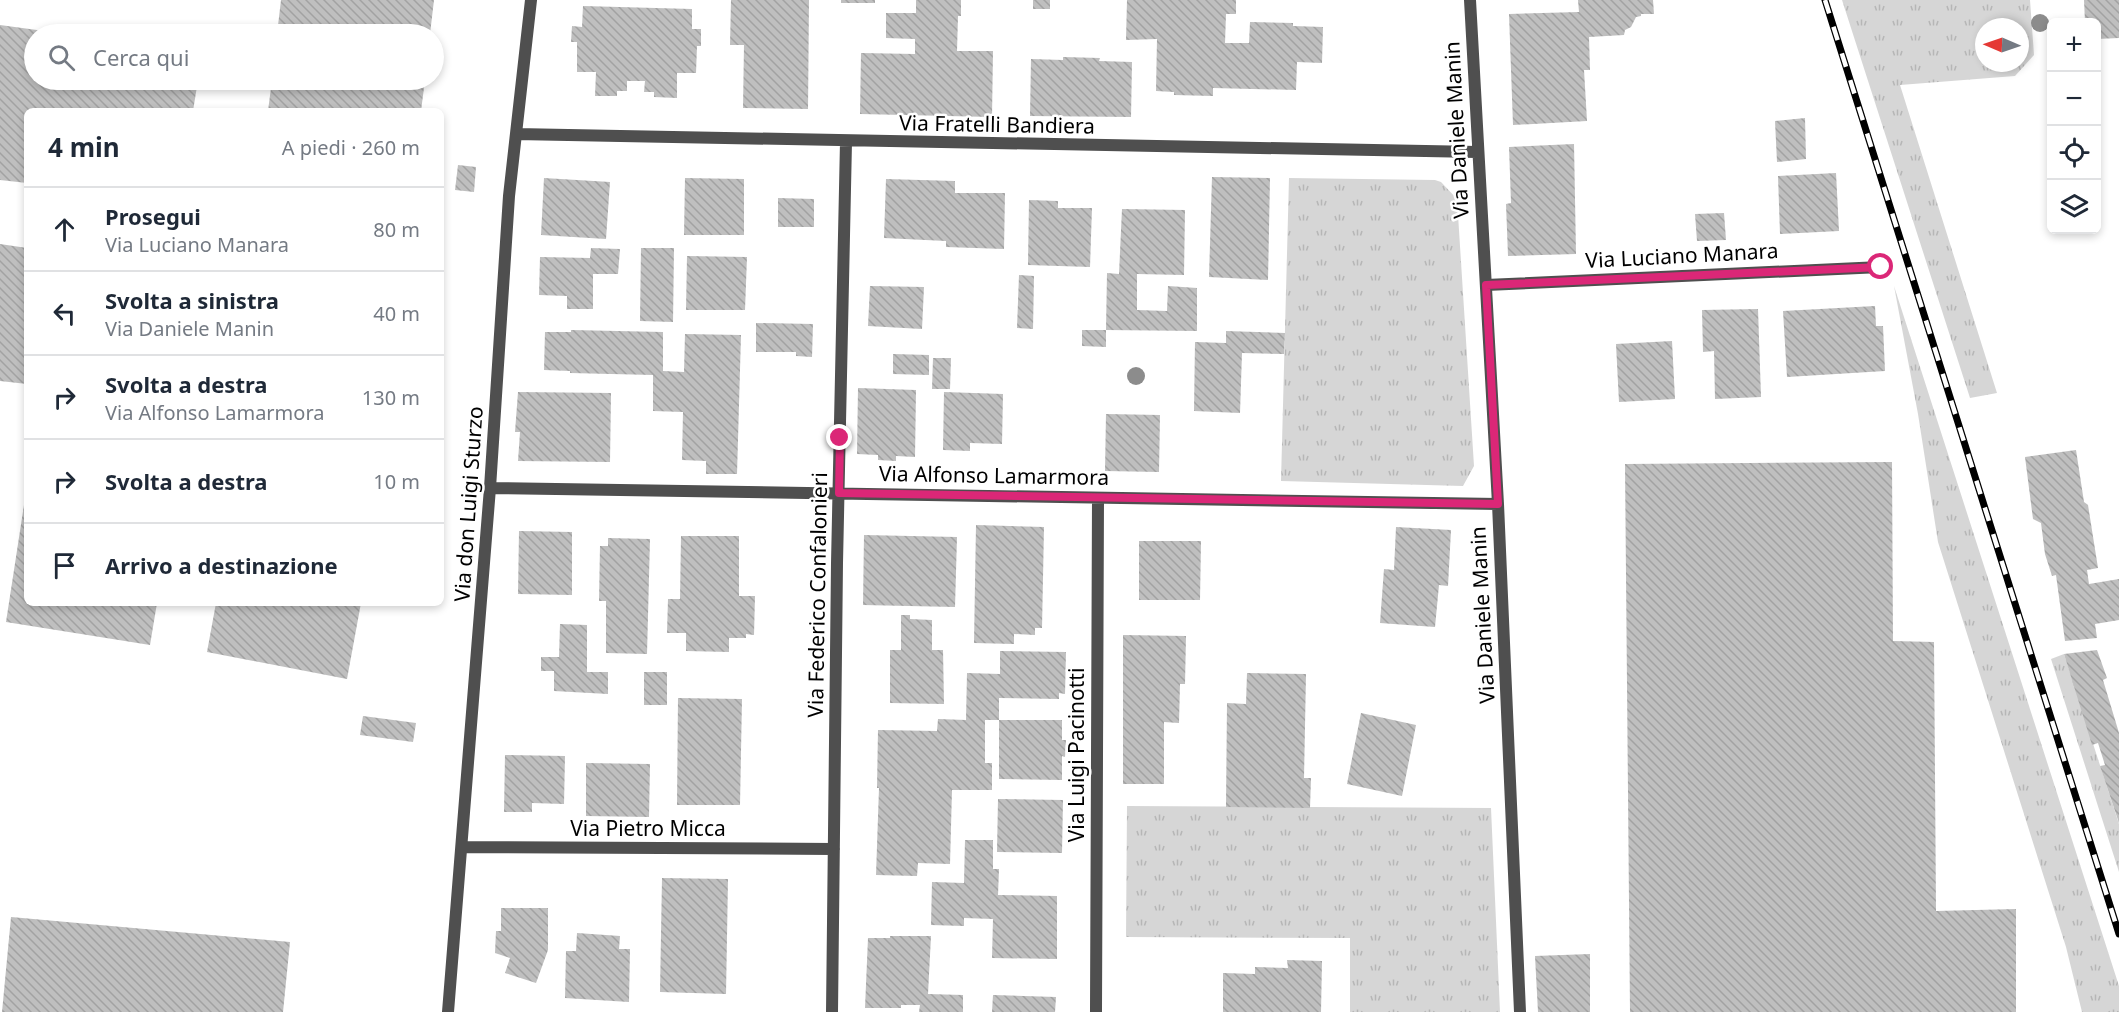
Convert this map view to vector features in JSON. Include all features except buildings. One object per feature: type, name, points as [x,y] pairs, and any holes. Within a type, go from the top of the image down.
[{"type":"street","name":"Via don Luigi Sturzo","points":[[448,1012],[490,488],[507,228],[531,0]]},
{"type":"street","name":"Via Daniele Manin","points":[[1470,0],[1498,504],[1520,1012]]},
{"type":"street","name":"Via Fratelli Bandiera","points":[[516,134],[846,142],[1477,152]]},
{"type":"street","name":"Via Federico Confalonieri","points":[[832,1012],[846,142]]},
{"type":"street","name":"Via Luciano Manara","points":[[1486,285],[1881,267]]},
{"type":"street","name":"Via Alfonso Lamarmora","points":[[490,488],[1498,504]]},
{"type":"street","name":"Via Luigi Pacinotti","points":[[1096,1012],[1098,498]]},
{"type":"street","name":"Via Pietro Micca","points":[[462,847],[834,849]]},
{"type":"green space","points":[[1842,0],[2030,0],[2034,55],[2029,61],[2029,18],[1975,18],[1975,72],[2019,72],[2015,76],[1900,85],[1997,393],[1970,398]]},
{"type":"green space","points":[[1289,178],[1435,180],[1441,182],[1457,199],[1474,466],[1463,486],[1281,481]]},
{"type":"green space","points":[[1894,286],[2119,986],[2119,1012],[2082,1012],[2066,947],[1938,542],[1918,414]]},
{"type":"green space","points":[[2064,654],[2119,824],[2119,872],[2051,659]]},
{"type":"green space","points":[[1127,806],[1491,808],[1500,1012],[1350,1012],[1350,938],[1126,937]]},
{"type":"railway","points":[[1825,0],[2119,934]]},
{"type":"route","points":[[840,438],[839,493],[1498,504],[1486,285],[1881,267]]}]
